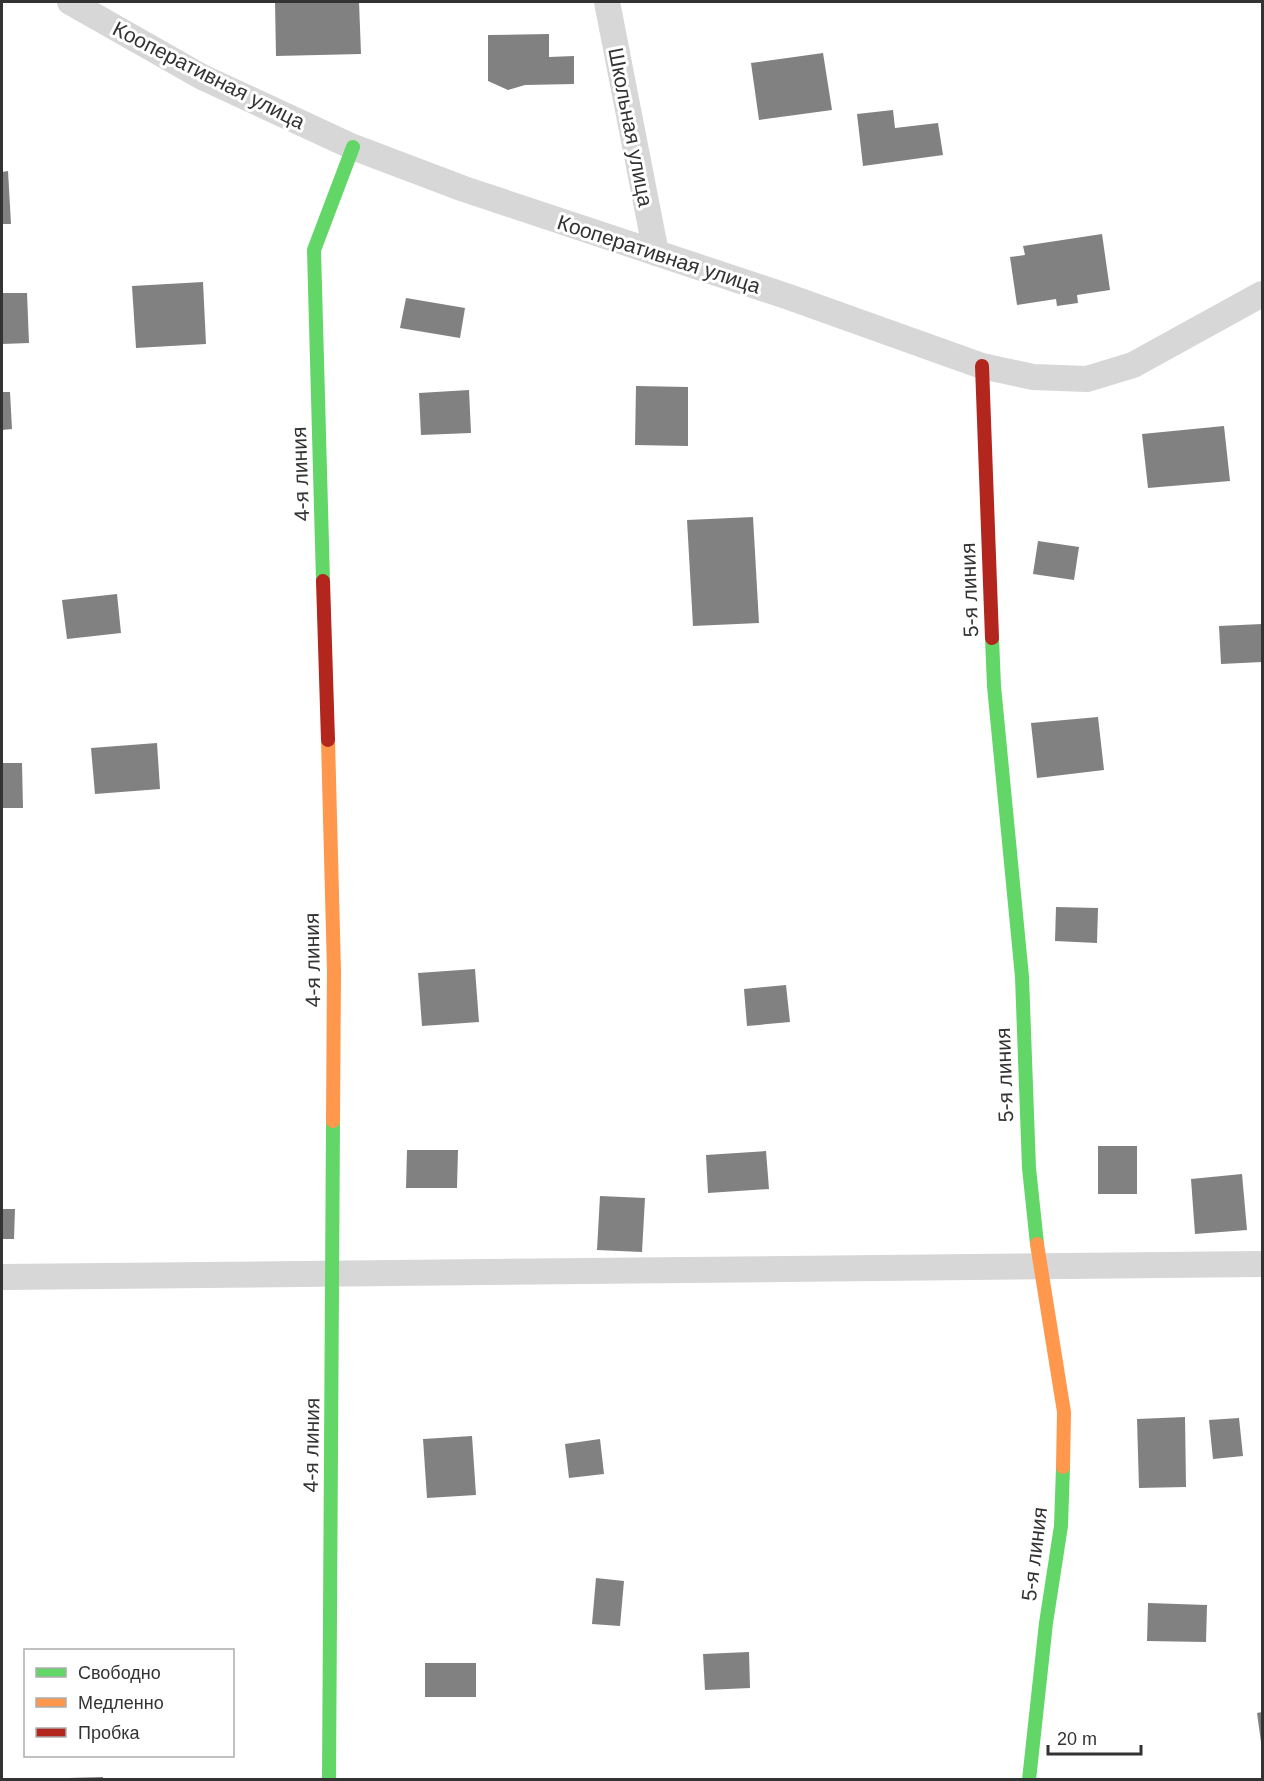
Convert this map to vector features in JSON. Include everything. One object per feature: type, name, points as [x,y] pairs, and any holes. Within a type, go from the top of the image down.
[{"type":"street","name":"Кооперативная улица","points":[[70,2],[202,77],[353,147],[464,189],[789,297],[982,366],[1034,377],[1087,379],[1133,365],[1263,294]]},
{"type":"street","name":"Школьная улица","points":[[607,2],[656,253]]},
{"type":"street","name":"4-я линия","points":[[329,1779],[334,971],[314,250],[353,147]]},
{"type":"street","name":"5-я линия","points":[[982,366],[994,686],[1022,977],[1029,1168],[1040,1267],[1064,1412],[1061,1526],[1046,1623],[1029,1779]]},
{"type":"street","points":[[2,1278],[1263,1264]]},
{"type":"building","points":[[275,2],[359,2],[361,54],[276,56]]},
{"type":"building","points":[[549,34],[549,57],[574,56],[574,84],[525,85],[508,90],[488,81],[488,35]]},
{"type":"building","points":[[823,53],[832,110],[759,120],[751,63]]},
{"type":"building","points":[[893,110],[895,128],[938,123],[943,155],[863,166],[857,114]]},
{"type":"building","points":[[8,171],[11,224],[2,224],[2,172]]},
{"type":"building","points":[[1102,234],[1110,290],[1077,295],[1078,303],[1057,306],[1056,299],[1017,305],[1010,257],[1025,255],[1023,246]]},
{"type":"building","points":[[203,282],[206,344],[136,348],[132,286]]},
{"type":"building","points":[[2,293],[27,293],[29,343],[2,344]]},
{"type":"building","points":[[406,298],[465,308],[460,338],[400,328]]},
{"type":"building","points":[[636,386],[688,387],[688,446],[635,445]]},
{"type":"building","points":[[469,390],[471,433],[421,435],[419,393]]},
{"type":"building","points":[[2,392],[10,392],[12,429],[2,430]]},
{"type":"building","points":[[1224,426],[1230,481],[1148,488],[1142,434]]},
{"type":"building","points":[[753,517],[759,623],[693,626],[687,520]]},
{"type":"building","points":[[1038,541],[1079,547],[1074,580],[1033,574]]},
{"type":"building","points":[[117,594],[121,633],[67,639],[62,600]]},
{"type":"building","points":[[1262,624],[1262,662],[1221,664],[1219,626]]},
{"type":"building","points":[[1098,717],[1104,770],[1037,778],[1031,723]]},
{"type":"building","points":[[157,743],[160,789],[95,794],[91,748]]},
{"type":"building","points":[[2,763],[22,763],[23,808],[2,808]]},
{"type":"building","points":[[1056,907],[1098,908],[1097,943],[1055,941]]},
{"type":"building","points":[[475,969],[479,1022],[422,1026],[418,973]]},
{"type":"building","points":[[786,985],[790,1022],[747,1026],[744,989]]},
{"type":"building","points":[[1098,1146],[1137,1146],[1137,1194],[1098,1194]]},
{"type":"building","points":[[407,1150],[458,1150],[457,1188],[406,1188]]},
{"type":"building","points":[[766,1151],[769,1189],[708,1193],[706,1155]]},
{"type":"building","points":[[1242,1174],[1247,1230],[1195,1234],[1191,1179]]},
{"type":"building","points":[[600,1196],[645,1198],[642,1252],[597,1250]]},
{"type":"building","points":[[2,1209],[15,1209],[14,1239],[2,1239]]},
{"type":"building","points":[[1185,1417],[1186,1487],[1139,1488],[1137,1419]]},
{"type":"building","points":[[1239,1418],[1243,1456],[1213,1459],[1209,1420]]},
{"type":"building","points":[[472,1436],[476,1495],[427,1498],[423,1439]]},
{"type":"building","points":[[600,1439],[604,1474],[569,1478],[565,1444]]},
{"type":"building","points":[[596,1578],[624,1581],[620,1626],[592,1624]]},
{"type":"building","points":[[1148,1603],[1207,1605],[1206,1642],[1147,1641]]},
{"type":"building","points":[[749,1652],[750,1688],[705,1690],[703,1654]]},
{"type":"building","points":[[425,1663],[476,1663],[476,1697],[425,1697]]},
{"type":"building","points":[[1262,1712],[1262,1742],[1261,1742],[1257,1713]]},
{"type":"building","points":[[103,1777],[103,1780],[68,1780],[68,1778]]},
{"type":"traffic: fast","points":[[323,581],[314,250],[353,147]]},
{"type":"traffic: fast","points":[[992,638],[994,686],[1022,977],[1029,1168],[1037,1244]]},
{"type":"traffic: fast","points":[[329,1780],[333,1121]]},
{"type":"traffic: fast","points":[[1029,1780],[1046,1623],[1061,1526],[1063,1467]]},
{"type":"traffic: slow","points":[[328,740],[334,971],[333,1121]]},
{"type":"traffic: slow","points":[[1037,1244],[1064,1412],[1063,1467]]},
{"type":"traffic: jam","points":[[982,366],[992,638]]},
{"type":"traffic: jam","points":[[323,581],[328,740]]}]
